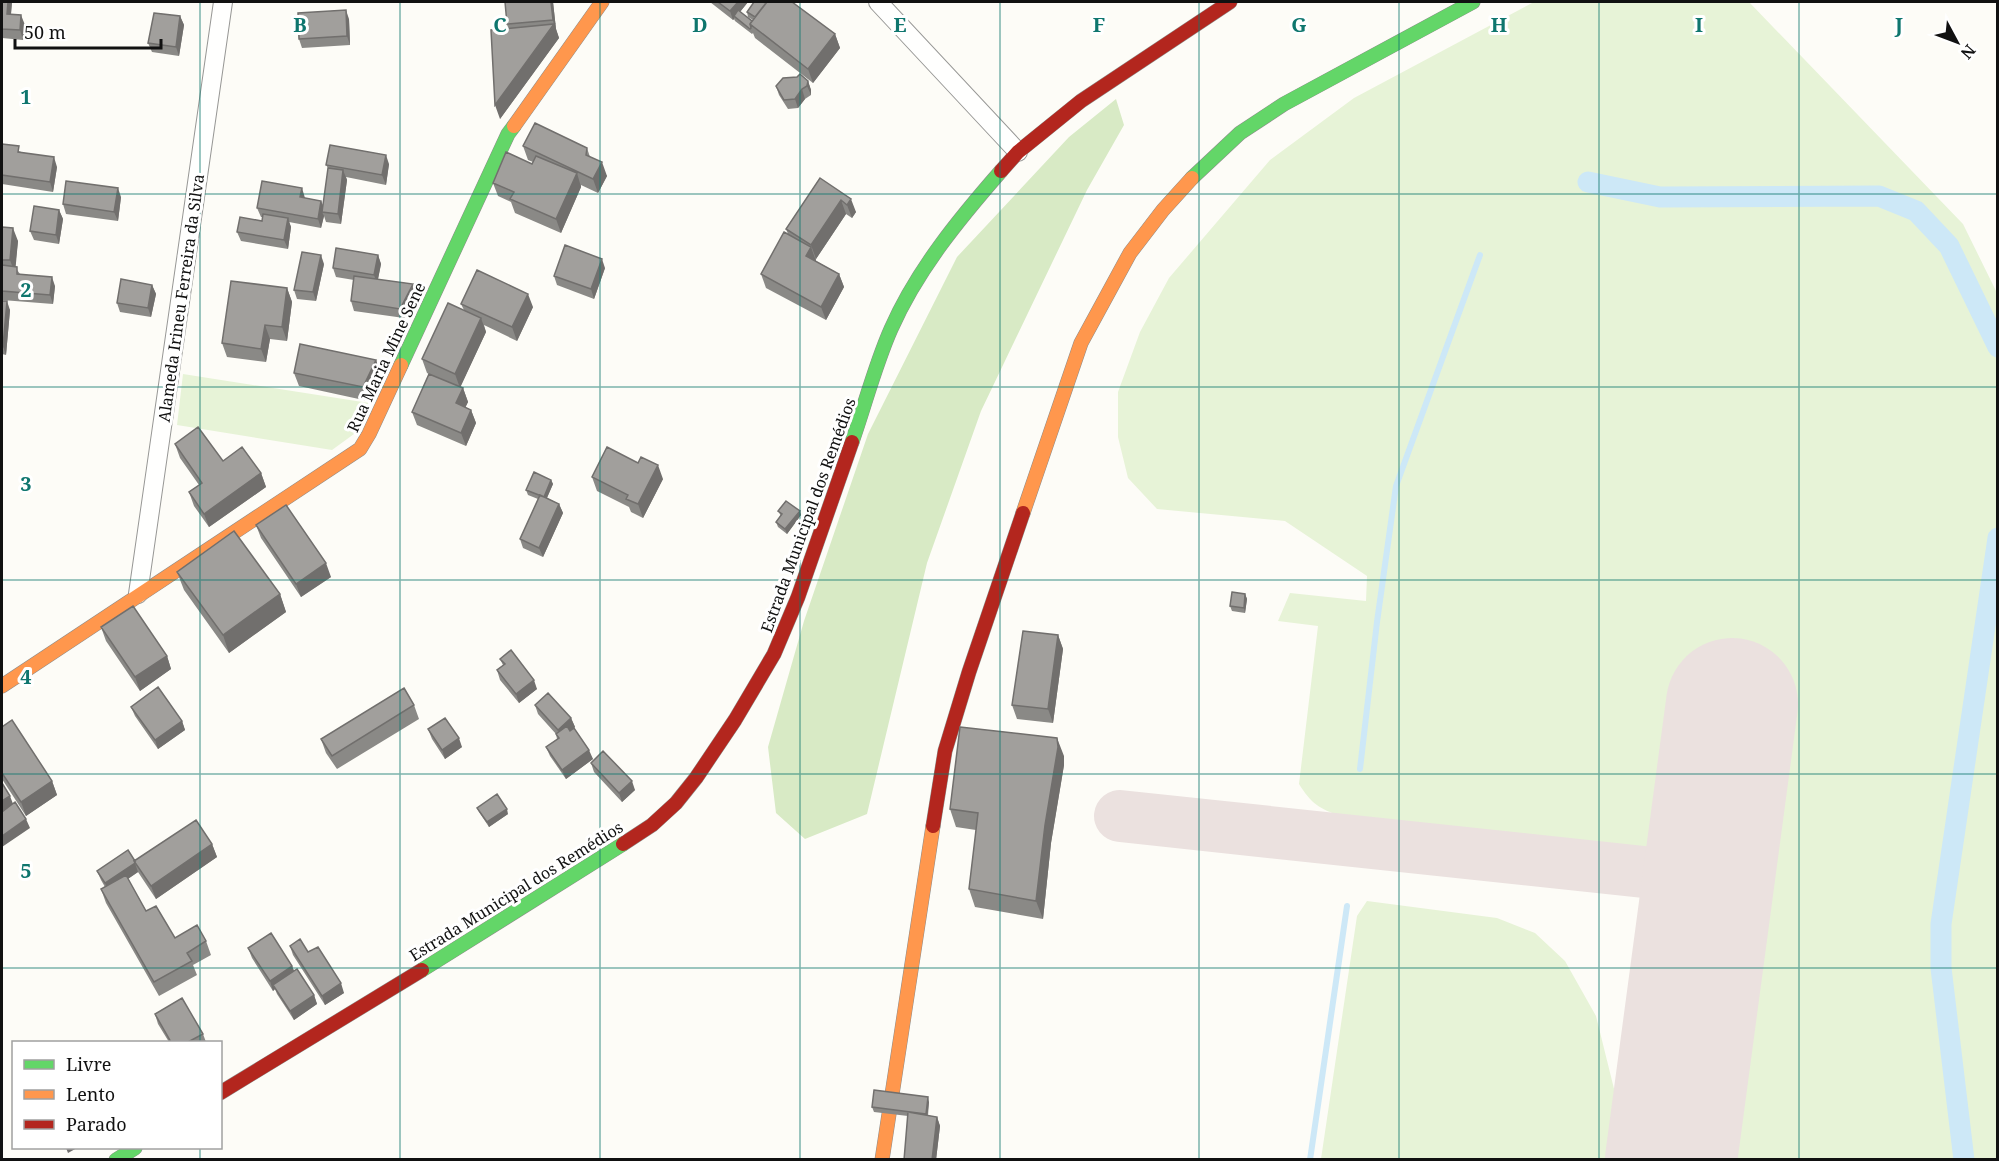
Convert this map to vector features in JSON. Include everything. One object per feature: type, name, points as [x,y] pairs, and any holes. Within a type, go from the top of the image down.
[{"type":"street","name":"Alameda Irineu Ferreira da Silva","points":[[138,594],[223,2]]},
{"type":"street","name":"Rua Maria Mine Sene","points":[[2,686],[360,448],[369,434],[508,134],[602,2]]},
{"type":"street","points":[[878,2],[1018,152]]},
{"type":"street","name":"Estrada Municipal dos Remédios","points":[[222,1092],[365,1006],[622,845],[652,825],[676,803],[696,778],[735,720],[774,654],[798,597],[891,329],[921,274],[965,212],[1018,152],[1081,101],[1230,2]]},
{"type":"street","points":[[882,1160],[945,751],[969,672],[1081,343],[1130,254],[1163,210],[1199,170],[1240,133],[1284,104],[1473,2]]},
{"type":"street","points":[[116,1160],[133,1149]]},
{"type":"green space","points":[[1534,2],[1749,2],[1963,224],[1997,293],[1997,1159],[1736,1159],[1795,713],[1673,695],[1652,853],[1341,816],[1321,808],[1299,784],[1318,626],[1278,621],[1290,593],[1366,601],[1367,576],[1285,521],[1157,509],[1128,478],[1118,437],[1118,392],[1140,332],[1169,278],[1270,160],[1354,98]]},
{"type":"green space","points":[[1116,99],[1124,125],[1087,190],[981,411],[927,563],[867,814],[805,839],[776,813],[768,747],[804,621],[868,434],[957,257],[1069,137]]},
{"type":"green space","points":[[183,374],[369,403],[354,434],[332,450],[177,425]]},
{"type":"green space","points":[[1367,901],[1497,918],[1535,933],[1565,961],[1596,1016],[1618,1105],[1610,1159],[1321,1159],[1357,916]]},
{"type":"building","points":[[2,2],[8,2],[7,14],[21,15],[20,30],[2,29]]},
{"type":"building","points":[[505,2],[551,2],[553,20],[507,24]]},
{"type":"building","points":[[718,2],[738,2],[730,11]]},
{"type":"building","points":[[754,2],[766,3],[755,17],[747,12]]},
{"type":"building","points":[[767,2],[792,2],[835,34],[808,69],[750,24]]},
{"type":"building","points":[[346,10],[347,36],[299,39],[298,13]]},
{"type":"building","points":[[738,10],[752,21],[750,29],[734,16]]},
{"type":"building","points":[[154,13],[180,16],[176,47],[148,43]]},
{"type":"building","points":[[554,24],[495,105],[491,30]]},
{"type":"building","points":[[800,74],[808,81],[807,86],[795,99],[784,100],[776,86],[783,78],[797,77]]},
{"type":"building","points":[[535,123],[587,148],[586,155],[602,162],[593,179],[523,146]]},
{"type":"building","points":[[2,144],[19,146],[18,152],[54,157],[50,182],[2,175]]},
{"type":"building","points":[[330,145],[386,155],[382,175],[326,165]]},
{"type":"building","points":[[506,152],[532,164],[536,156],[577,173],[556,219],[510,199],[514,192],[493,183]]},
{"type":"building","points":[[328,168],[343,170],[338,214],[322,212]]},
{"type":"building","points":[[820,178],[851,199],[847,205],[841,200],[811,245],[786,229]]},
{"type":"building","points":[[66,181],[118,188],[114,212],[63,204]]},
{"type":"building","points":[[262,181],[302,188],[300,197],[321,201],[318,219],[257,208]]},
{"type":"building","points":[[34,206],[59,210],[56,235],[30,231]]},
{"type":"building","points":[[263,214],[288,218],[284,240],[237,232],[240,217],[262,221]]},
{"type":"building","points":[[2,227],[13,228],[10,260],[2,260]]},
{"type":"building","points":[[784,232],[811,247],[806,256],[839,274],[821,307],[761,274]]},
{"type":"building","points":[[565,245],[602,259],[591,289],[554,276]]},
{"type":"building","points":[[336,248],[378,255],[374,275],[333,268]]},
{"type":"building","points":[[302,252],[321,255],[313,292],[294,290]]},
{"type":"building","points":[[2,265],[17,267],[17,274],[52,277],[50,295],[2,291]]},
{"type":"building","points":[[477,270],[528,294],[512,327],[461,304]]},
{"type":"building","points":[[354,276],[413,284],[400,309],[351,301]]},
{"type":"building","points":[[121,279],[152,285],[148,308],[117,303]]},
{"type":"building","points":[[231,281],[287,288],[282,327],[265,325],[261,349],[222,343]]},
{"type":"building","points":[[2,301],[7,301],[3,346],[2,345]]},
{"type":"building","points":[[448,303],[481,318],[455,374],[422,359]]},
{"type":"building","points":[[300,344],[376,360],[363,387],[294,373]]},
{"type":"building","points":[[429,374],[463,388],[456,403],[471,410],[461,433],[412,412]]},
{"type":"building","points":[[198,427],[223,461],[242,447],[261,473],[204,514],[189,492],[202,483],[175,444]]},
{"type":"building","points":[[607,447],[638,463],[641,457],[658,465],[638,504],[626,499],[628,495],[592,477]]},
{"type":"building","points":[[534,472],[551,480],[544,497],[526,490]]},
{"type":"building","points":[[540,495],[559,504],[539,548],[520,539]]},
{"type":"building","points":[[786,501],[800,511],[785,529],[776,522],[782,514],[778,511]]},
{"type":"building","points":[[286,505],[326,563],[296,584],[256,525]]},
{"type":"building","points":[[234,531],[280,594],[223,635],[177,572]]},
{"type":"building","points":[[1232,592],[1245,594],[1244,608],[1230,606]]},
{"type":"building","points":[[133,606],[167,656],[135,677],[101,627]]},
{"type":"building","points":[[1023,631],[1058,635],[1048,709],[1012,705]]},
{"type":"building","points":[[511,650],[534,680],[516,694],[497,670],[505,664],[500,659]]},
{"type":"building","points":[[158,687],[182,721],[155,740],[131,707]]},
{"type":"building","points":[[404,688],[414,705],[332,756],[321,739]]},
{"type":"building","points":[[548,693],[571,718],[558,730],[535,705]]},
{"type":"building","points":[[445,718],[459,738],[442,750],[428,729]]},
{"type":"building","points":[[12,720],[52,781],[21,802],[2,773],[2,727]]},
{"type":"building","points":[[567,726],[570,731],[574,728],[589,750],[562,770],[546,747],[559,738],[556,734]]},
{"type":"building","points":[[960,727],[1057,738],[1058,747],[1045,825],[1036,901],[969,889],[978,813],[950,809]]},
{"type":"building","points":[[603,751],[632,781],[619,793],[591,763]]},
{"type":"building","points":[[2,783],[10,796],[2,801]]},
{"type":"building","points":[[497,794],[507,809],[487,822],[477,808]]},
{"type":"building","points":[[15,802],[26,819],[2,836],[2,812]]},
{"type":"building","points":[[196,820],[212,844],[151,886],[134,861]]},
{"type":"building","points":[[128,850],[135,863],[105,883],[97,871]]},
{"type":"building","points":[[126,875],[146,911],[156,906],[175,938],[197,925],[206,941],[187,953],[192,961],[154,982],[101,889]]},
{"type":"building","points":[[271,933],[292,966],[270,981],[248,948]]},
{"type":"building","points":[[300,939],[308,952],[318,947],[341,983],[322,996],[290,946]]},
{"type":"building","points":[[297,969],[314,995],[290,1011],[273,985]]},
{"type":"building","points":[[182,998],[203,1034],[190,1041],[170,1041],[155,1014]]},
{"type":"building","points":[[874,1090],[928,1097],[926,1114],[872,1107]]},
{"type":"building","points":[[908,1112],[937,1117],[932,1160],[904,1160]]},
{"type":"waterway","points":[[1588,182],[1660,197],[1879,196],[1916,211],[1949,246],[1998,347]]},
{"type":"waterway","points":[[1360,769],[1396,486],[1480,255]]},
{"type":"waterway","points":[[1964,1160],[1941,968],[1941,924],[1998,538]]},
{"type":"waterway","points":[[1310,1160],[1347,906]]},
{"type":"taxiway","points":[[1120,816],[1709,879]]},
{"type":"runway","points":[[1671,1160],[1732,704]]},
{"type":"traffic: fast","points":[[1192,178],[1240,133],[1284,104],[1473,2]]},
{"type":"traffic: fast","points":[[401,365],[508,134],[514,126]]},
{"type":"traffic: fast","points":[[852,442],[880,357],[901,307],[940,246],[1001,171]]},
{"type":"traffic: fast","points":[[422,970],[623,844]]},
{"type":"traffic: fast","points":[[116,1160],[133,1149]]},
{"type":"traffic: slow","points":[[514,126],[602,2]]},
{"type":"traffic: slow","points":[[1023,513],[1081,343],[1130,253],[1163,210],[1192,178]]},
{"type":"traffic: slow","points":[[2,686],[360,449],[401,365]]},
{"type":"traffic: slow","points":[[882,1160],[933,826]]},
{"type":"traffic: jam","points":[[1001,171],[1018,152],[1081,101],[1230,2]]},
{"type":"traffic: jam","points":[[623,844],[652,825],[676,803],[696,778],[735,720],[774,654],[798,597],[852,442]]},
{"type":"traffic: jam","points":[[933,826],[945,751],[1023,513]]},
{"type":"traffic: jam","points":[[222,1092],[422,970]]}]
